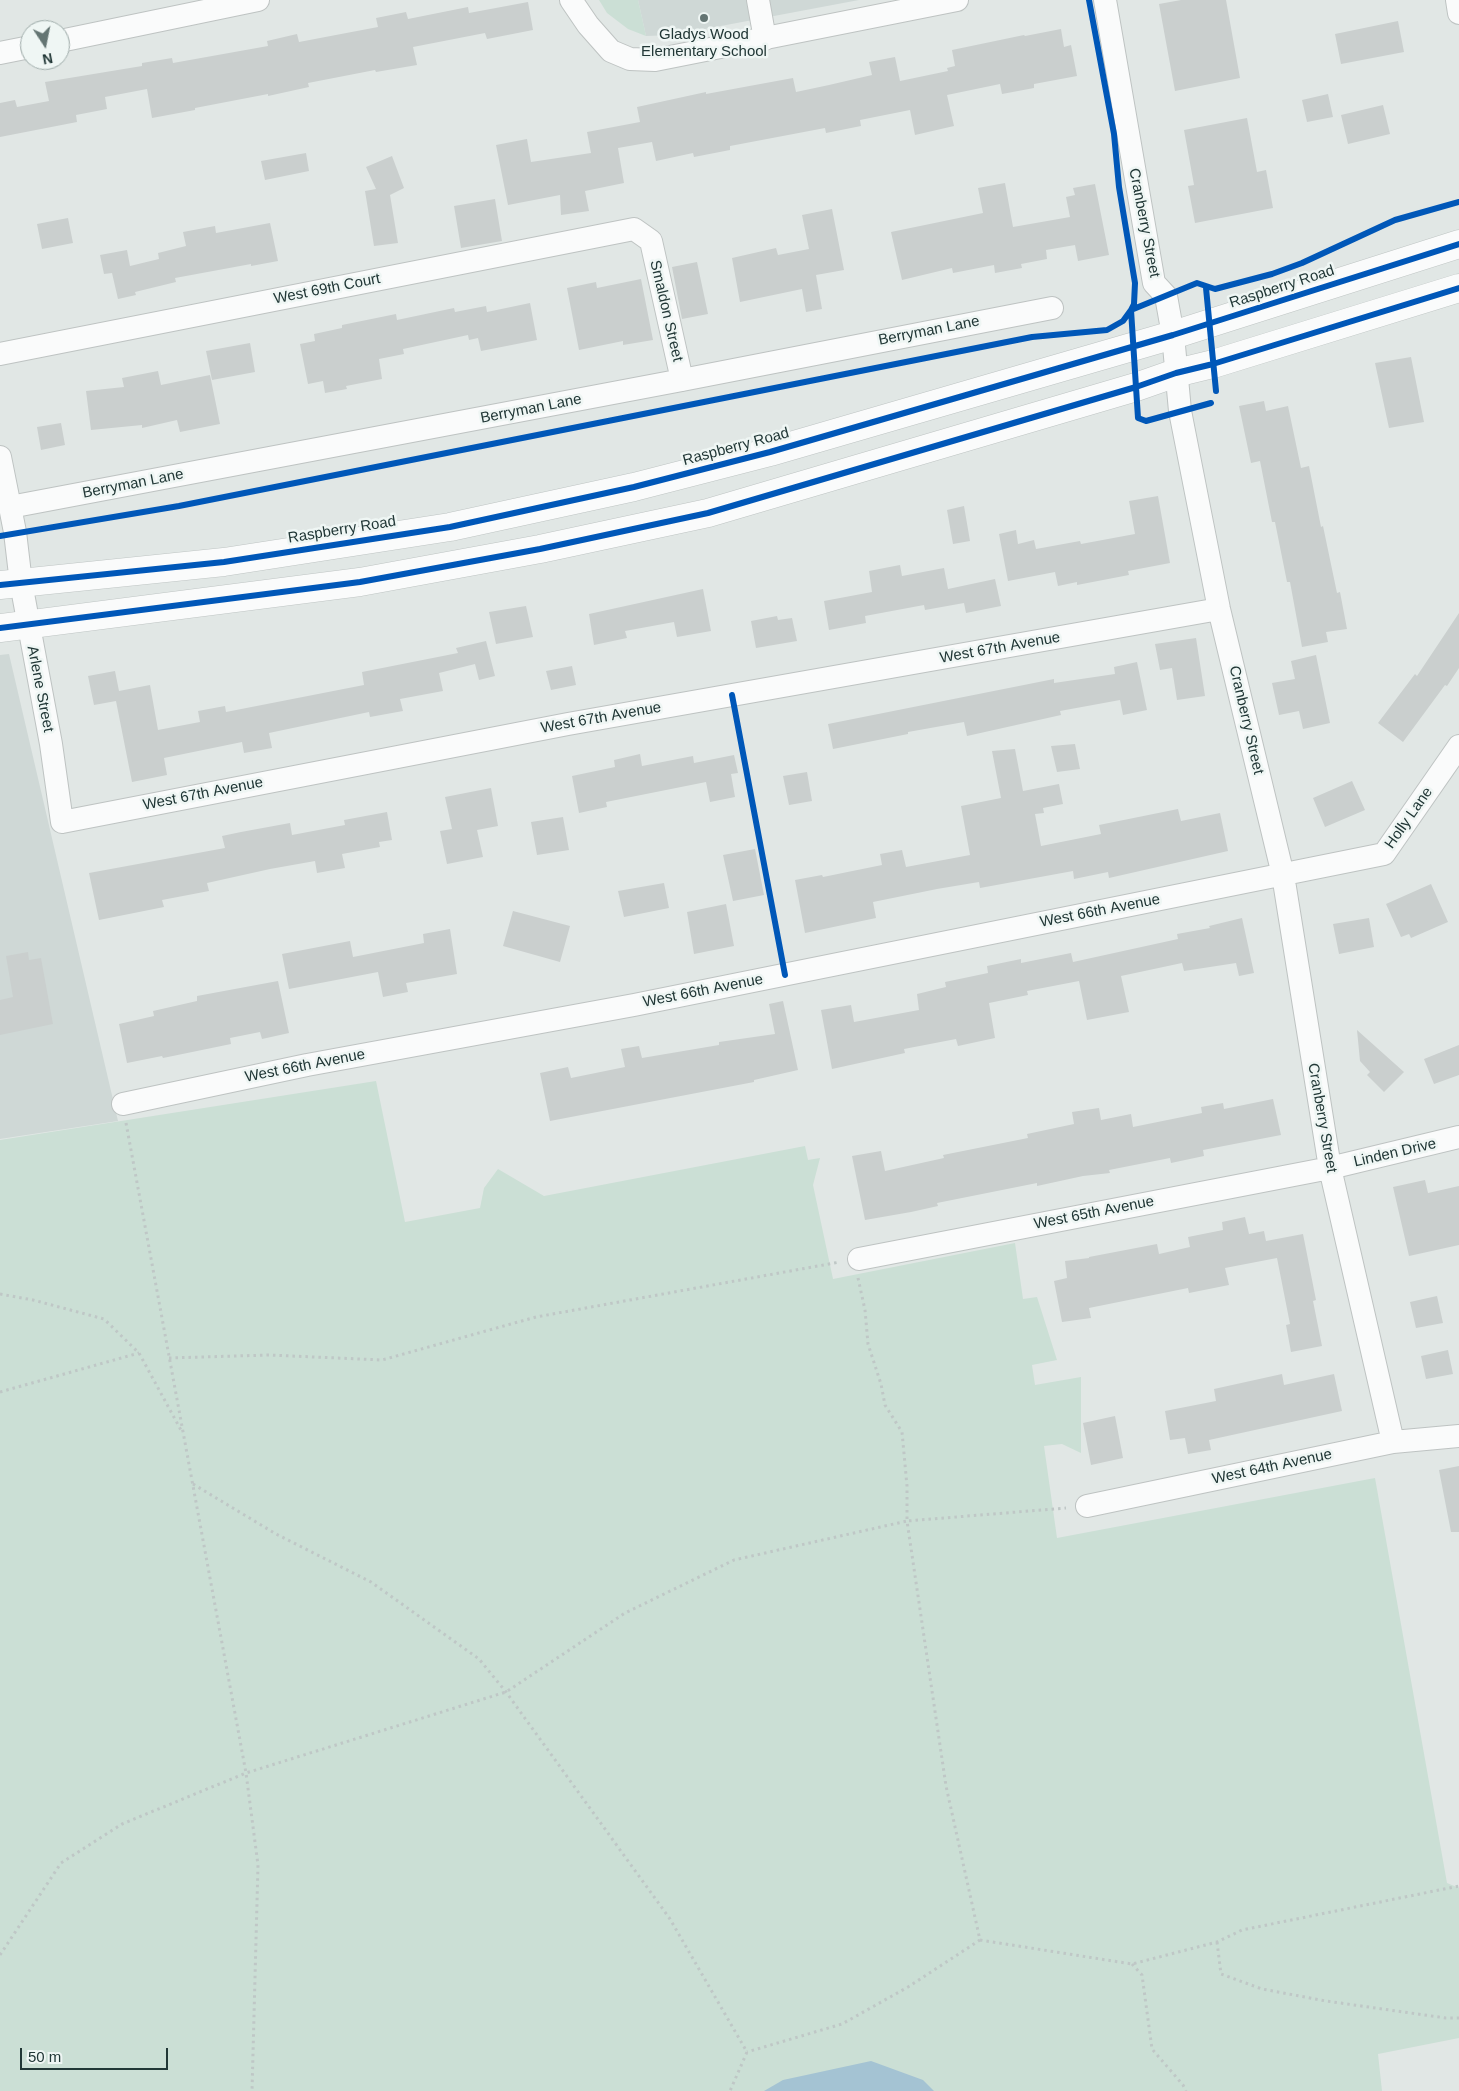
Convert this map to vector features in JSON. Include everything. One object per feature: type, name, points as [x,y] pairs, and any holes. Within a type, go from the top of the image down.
[{"type":"main road","name":"Raspberry Road","points":[[10,584],[234,560],[450,526],[634,488],[770,452],[1173,335],[1459,244]]},
{"type":"main road","points":[[0,628],[360,582],[540,550],[689,517],[1136,387],[1176,373],[1213,364],[1459,288]]},
{"type":"street","points":[[70,39],[258,0]]},
{"type":"street","points":[[571,0],[588,25],[610,51],[630,59],[655,60],[957,0]]},
{"type":"street","points":[[758,0],[765,39]]},
{"type":"street","name":"Cranberry Street","points":[[1105,0],[1154,283],[1166,296],[1173,335],[1180,411],[1219,609],[1282,874],[1330,1168],[1393,1442]]},
{"type":"street","points":[[1456,0],[1459,13]]},
{"type":"street","points":[[0,53],[20,49]]},
{"type":"street","name":"West 69th Court","points":[[0,354],[634,229],[650,241]]},
{"type":"street","name":"Smaldon Street","points":[[650,241],[682,380]]},
{"type":"street","name":"Berryman Lane","points":[[10,508],[1052,308]]},
{"type":"street","name":"Arlene Street","points":[[0,457],[15,532],[10,584],[28,625],[50,744]]},
{"type":"street","name":"West 67th Avenue","points":[[50,744],[62,822],[568,724],[1219,609]]},
{"type":"street","name":"Holly Lane","points":[[1282,874],[1384,854],[1459,746]]},
{"type":"street","name":"West 66th Avenue","points":[[123,1104],[307,1064],[634,1005],[1282,874]]},
{"type":"street","name":"Linden Drive","points":[[1330,1168],[1459,1137]]},
{"type":"street","name":"West 65th Avenue","points":[[859,1259],[1330,1168]]},
{"type":"street","name":"West 64th Avenue","points":[[1087,1506],[1393,1442],[1459,1436]]},
{"type":"path","points":[[123,1104],[246,1773],[258,1865],[252,2091]]},
{"type":"path","points":[[169,1358],[269,1355],[382,1360],[536,1317],[859,1259],[856,1270],[865,1310],[868,1344],[881,1384],[885,1405],[902,1432],[907,1486],[907,1521],[946,1786],[980,1940]]},
{"type":"path","points":[[0,1294],[34,1300],[104,1319],[139,1353],[184,1435]]},
{"type":"path","points":[[0,1392],[139,1353]]},
{"type":"path","points":[[193,1484],[276,1534],[371,1582],[478,1659],[506,1692],[670,1919],[747,2052]]},
{"type":"path","points":[[0,1955],[61,1863],[122,1824],[246,1773],[506,1692],[625,1613],[734,1560],[907,1521],[1087,1506]]},
{"type":"path","points":[[747,2052],[842,2024],[908,1987],[980,1940],[1132,1964],[1217,1942],[1242,1930],[1459,1886]]},
{"type":"path","points":[[1217,1942],[1221,1974],[1262,1989],[1326,2001],[1446,2018],[1459,2018]]},
{"type":"path","points":[[1132,1964],[1142,1975],[1152,2049],[1186,2091]]},
{"type":"path","points":[[730,2091],[747,2052]]},
{"type":"shaded area","name":"Gladys Wood Elementary School","points":[[638,0],[859,0],[673,35],[646,36]]},
{"type":"shaded area","points":[[9,654],[118,1121],[0,1139],[0,655]]},
{"type":"green space","points":[[599,0],[638,0],[646,36],[628,29],[607,13]]},
{"type":"green space","points":[[376,1081],[405,1222],[480,1208],[484,1188],[498,1169],[544,1196],[805,1146],[808,1160],[820,1158],[813,1185],[833,1279],[1015,1243],[1023,1299],[1037,1297],[1057,1360],[1032,1365],[1035,1385],[1081,1377],[1081,1453],[1062,1444],[1044,1446],[1057,1538],[1375,1478],[1447,1883],[1459,1888],[1459,2038],[1378,2054],[1382,2091],[0,2091],[0,1140]]},
{"type":"water","points":[[871,2061],[923,2080],[934,2091],[764,2091],[783,2080]]},
{"type":"building","points":[[1181,0],[1226,0],[1240,78],[1175,91],[1159,4]]},
{"type":"building","points":[[528,2],[533,30],[487,39],[485,33],[413,47],[417,65],[376,72],[375,70],[308,83],[309,87],[152,118],[147,89],[105,97],[107,109],[76,115],[77,122],[0,137],[0,103],[15,100],[17,107],[49,101],[45,82],[142,66],[142,63],[172,58],[173,63],[268,46],[267,41],[297,34],[299,42],[378,27],[376,18],[406,12],[408,19],[468,7],[469,13]]},
{"type":"building","points":[[1398,21],[1404,52],[1341,64],[1335,34]]},
{"type":"building","points":[[1061,29],[1064,47],[1071,45],[1077,76],[1034,84],[1034,88],[1002,94],[1000,84],[947,95],[954,126],[915,135],[910,110],[860,120],[861,126],[826,133],[825,128],[730,146],[730,150],[694,157],[693,153],[656,161],[652,142],[618,148],[624,183],[585,191],[589,211],[561,215],[560,195],[508,205],[496,145],[527,139],[531,162],[591,153],[587,132],[640,122],[637,107],[706,92],[706,94],[793,78],[796,92],[872,75],[869,62],[895,57],[900,81],[948,71],[947,68],[955,66],[952,50]]},
{"type":"building","points":[[1328,94],[1333,117],[1307,122],[1302,100]]},
{"type":"building","points":[[1383,105],[1390,134],[1348,144],[1341,115]]},
{"type":"building","points":[[1247,118],[1257,172],[1266,170],[1273,208],[1195,223],[1188,186],[1194,185],[1184,130]]},
{"type":"building","points":[[306,153],[309,171],[265,180],[261,161]]},
{"type":"building","points":[[392,156],[404,188],[390,195],[398,243],[374,246],[365,191],[376,189],[366,167]]},
{"type":"building","points":[[1005,183],[1013,227],[1070,217],[1066,197],[1075,195],[1073,188],[1095,184],[1109,255],[1078,261],[1075,245],[1046,250],[1047,259],[1021,264],[1022,268],[995,273],[994,265],[953,273],[952,268],[902,280],[891,232],[983,213],[978,188]]},
{"type":"building","points":[[495,199],[502,241],[461,248],[454,206]]},
{"type":"building","points":[[832,209],[844,270],[816,275],[822,309],[806,312],[802,289],[740,302],[732,258],[776,248],[778,255],[809,249],[802,215]]},
{"type":"building","points":[[68,218],[73,243],[42,249],[37,224]]},
{"type":"building","points":[[270,223],[278,261],[175,278],[176,282],[135,292],[136,295],[118,299],[112,273],[104,274],[100,255],[127,250],[130,266],[159,259],[158,253],[186,246],[183,232],[215,226],[216,233]]},
{"type":"building","points":[[697,262],[708,314],[682,319],[672,267]]},
{"type":"building","points":[[641,279],[653,340],[623,345],[623,341],[579,350],[567,288],[596,282],[597,288]]},
{"type":"building","points":[[530,303],[537,340],[481,351],[478,338],[469,340],[468,335],[403,349],[404,354],[379,359],[382,379],[346,386],[347,389],[325,393],[323,381],[308,384],[300,344],[315,341],[314,334],[342,328],[342,325],[396,314],[397,320],[454,308],[455,312],[486,306],[487,312]]},
{"type":"building","points":[[250,343],[255,372],[212,380],[206,351]]},
{"type":"building","points":[[1411,357],[1424,422],[1389,428],[1375,363]]},
{"type":"building","points":[[158,371],[161,385],[210,375],[220,424],[180,432],[177,420],[142,428],[142,425],[91,430],[86,391],[124,387],[122,378]]},
{"type":"building","points":[[1264,401],[1266,411],[1288,406],[1301,468],[1309,466],[1321,527],[1323,526],[1337,593],[1340,592],[1347,629],[1326,632],[1328,642],[1302,647],[1290,582],[1287,582],[1275,522],[1272,522],[1260,461],[1251,463],[1239,406]]},
{"type":"building","points":[[61,423],[65,445],[41,450],[37,427]]},
{"type":"building","points":[[1158,496],[1170,563],[1128,571],[1129,575],[1077,585],[1077,582],[1058,586],[1055,572],[1008,581],[999,534],[1016,530],[1018,544],[1034,540],[1036,549],[1080,541],[1081,544],[1135,534],[1129,501]]},
{"type":"building","points":[[964,506],[970,541],[953,544],[947,510]]},
{"type":"building","points":[[900,565],[902,576],[944,568],[948,589],[995,579],[1001,606],[966,613],[964,603],[925,610],[924,605],[865,616],[866,623],[829,630],[824,601],[872,592],[869,571]]},
{"type":"building","points":[[703,589],[711,631],[677,637],[674,622],[625,631],[627,638],[594,645],[589,614]]},
{"type":"building","points":[[526,606],[533,637],[496,644],[489,612]]},
{"type":"building","points":[[1459,613],[1459,668],[1403,742],[1378,723],[1415,674],[1417,676]]},
{"type":"building","points":[[777,616],[778,620],[792,618],[797,641],[756,648],[751,621]]},
{"type":"building","points":[[1196,638],[1205,696],[1177,700],[1172,668],[1160,670],[1155,644]]},
{"type":"building","points":[[486,641],[495,676],[479,680],[475,664],[439,673],[443,691],[400,699],[403,711],[370,717],[369,712],[269,733],[272,748],[244,753],[242,742],[164,758],[167,775],[132,782],[116,701],[94,705],[88,676],[115,671],[119,691],[150,685],[158,730],[200,722],[198,711],[225,706],[226,712],[364,685],[362,672],[458,653],[456,648]]},
{"type":"building","points":[[1316,655],[1330,723],[1303,729],[1299,711],[1279,715],[1272,683],[1295,679],[1291,661]]},
{"type":"building","points":[[1137,662],[1147,710],[1123,715],[1120,700],[1060,711],[1061,715],[967,736],[964,722],[908,732],[908,734],[833,749],[828,724],[1054,679],[1054,683],[1115,674],[1114,667]]},
{"type":"building","points":[[572,666],[576,685],[551,690],[546,671]]},
{"type":"building","points":[[1075,744],[1080,769],[1057,772],[1051,746]]},
{"type":"building","points":[[1015,749],[1023,791],[1059,784],[1063,804],[1043,808],[1044,813],[1035,814],[1041,846],[1101,834],[1099,825],[1178,809],[1181,821],[1220,813],[1228,851],[1109,878],[1108,872],[1074,879],[1073,871],[980,888],[979,882],[937,889],[873,902],[876,918],[805,933],[795,880],[822,875],[823,877],[882,865],[880,854],[902,850],[906,867],[970,855],[961,806],[1001,798],[992,751]]},
{"type":"building","points":[[640,754],[642,766],[693,756],[694,763],[734,755],[738,773],[731,774],[735,797],[710,802],[706,782],[606,802],[607,807],[579,813],[572,776],[615,767],[614,760]]},
{"type":"building","points":[[807,772],[812,801],[789,805],[783,776]]},
{"type":"building","points":[[1352,781],[1365,810],[1325,827],[1313,798]]},
{"type":"building","points":[[491,788],[498,826],[477,830],[483,857],[447,864],[440,831],[452,829],[445,797]]},
{"type":"building","points":[[387,812],[392,840],[379,842],[380,847],[342,854],[345,868],[317,873],[315,861],[270,869],[207,883],[209,891],[162,900],[164,907],[99,920],[89,873],[225,848],[222,836],[241,832],[290,823],[292,835],[345,825],[344,820]]},
{"type":"building","points":[[563,817],[569,850],[537,855],[531,822]]},
{"type":"building","points":[[755,849],[764,895],[733,901],[723,855]]},
{"type":"building","points":[[664,883],[669,908],[624,917],[618,891]]},
{"type":"building","points":[[1431,884],[1448,922],[1411,938],[1409,934],[1401,937],[1386,904]]},
{"type":"building","points":[[726,904],[734,946],[694,954],[687,912]]},
{"type":"building","points":[[513,911],[570,926],[560,962],[503,946]]},
{"type":"building","points":[[1242,918],[1254,973],[1239,976],[1236,963],[1184,971],[1182,963],[1121,976],[1129,1012],[1087,1020],[1079,981],[1027,991],[1028,995],[989,1003],[995,1038],[958,1046],[956,1039],[904,1049],[905,1053],[832,1069],[821,1010],[851,1005],[854,1022],[919,1010],[917,994],[946,987],[945,982],[988,973],[987,966],[1021,959],[1021,963],[1071,953],[1073,962],[1178,939],[1177,934],[1210,928],[1209,926]]},
{"type":"building","points":[[1369,918],[1374,947],[1339,954],[1333,924]]},
{"type":"building","points":[[450,929],[457,974],[406,983],[408,992],[383,997],[378,972],[289,989],[282,954],[350,941],[353,957],[424,943],[423,934]]},
{"type":"building","points":[[28,952],[29,960],[41,958],[53,1024],[0,1035],[0,1000],[13,997],[6,956]]},
{"type":"building","points":[[278,981],[289,1033],[262,1039],[260,1032],[230,1038],[231,1044],[163,1058],[162,1056],[127,1063],[119,1024],[154,1016],[153,1011],[197,1001],[197,996]]},
{"type":"building","points":[[783,1001],[798,1070],[754,1080],[754,1082],[550,1121],[540,1073],[568,1067],[571,1078],[625,1067],[621,1049],[639,1046],[642,1058],[719,1045],[719,1042],[775,1034],[769,1004]]},
{"type":"building","points":[[1357,1030],[1404,1072],[1384,1092],[1367,1075],[1370,1072],[1360,1061]]},
{"type":"building","points":[[1459,1045],[1459,1075],[1434,1084],[1424,1059]]},
{"type":"building","points":[[1273,1099],[1281,1135],[1203,1150],[1204,1156],[1171,1163],[1170,1158],[1109,1170],[1110,1173],[1083,1176],[1037,1186],[1037,1183],[937,1203],[938,1206],[911,1212],[865,1220],[852,1156],[881,1151],[885,1171],[944,1158],[943,1155],[1028,1138],[1027,1134],[1074,1124],[1072,1112],[1099,1108],[1101,1120],[1131,1114],[1133,1127],[1202,1113],[1201,1107],[1223,1103],[1224,1109]]},
{"type":"building","points":[[1425,1180],[1428,1193],[1459,1186],[1459,1245],[1409,1256],[1393,1187]]},
{"type":"building","points":[[1245,1217],[1249,1234],[1264,1231],[1266,1241],[1303,1234],[1316,1300],[1313,1301],[1322,1346],[1291,1352],[1286,1325],[1290,1324],[1277,1258],[1225,1268],[1229,1285],[1189,1293],[1188,1288],[1089,1308],[1091,1318],[1062,1322],[1054,1281],[1067,1278],[1065,1261],[1157,1244],[1159,1254],[1190,1247],[1188,1237],[1223,1230],[1222,1222]]},
{"type":"building","points":[[1437,1296],[1443,1323],[1416,1328],[1410,1302]]},
{"type":"building","points":[[1448,1350],[1453,1374],[1426,1379],[1421,1356]]},
{"type":"building","points":[[1282,1374],[1284,1385],[1334,1374],[1342,1411],[1209,1440],[1211,1450],[1188,1454],[1185,1438],[1170,1440],[1165,1411],[1216,1401],[1214,1389]]},
{"type":"building","points":[[1115,1416],[1123,1458],[1091,1465],[1083,1423]]},
{"type":"building","points":[[1459,1466],[1459,1532],[1451,1532],[1439,1470]]},
{"type":"cycle path","points":[[1089,0],[1114,134],[1119,187],[1135,283],[1134,304],[1131,310],[1138,418],[1146,421],[1211,403]]},
{"type":"cycle path","points":[[0,536],[179,506],[1032,337],[1107,330],[1123,321],[1131,310],[1197,283],[1215,289],[1272,274],[1302,263],[1395,220],[1459,202]]},
{"type":"cycle path","points":[[0,585],[224,562],[450,527],[634,487],[770,452],[1173,335],[1459,244]]},
{"type":"cycle path","points":[[1206,288],[1216,391]]},
{"type":"cycle path","points":[[0,628],[360,582],[540,549],[708,513],[1136,387],[1176,373],[1213,364],[1459,288]]},
{"type":"cycle path","points":[[732,695],[785,975]]},
{"type":"place","name":"Gladys Wood Elementary School","points":[[704,18]]}]
